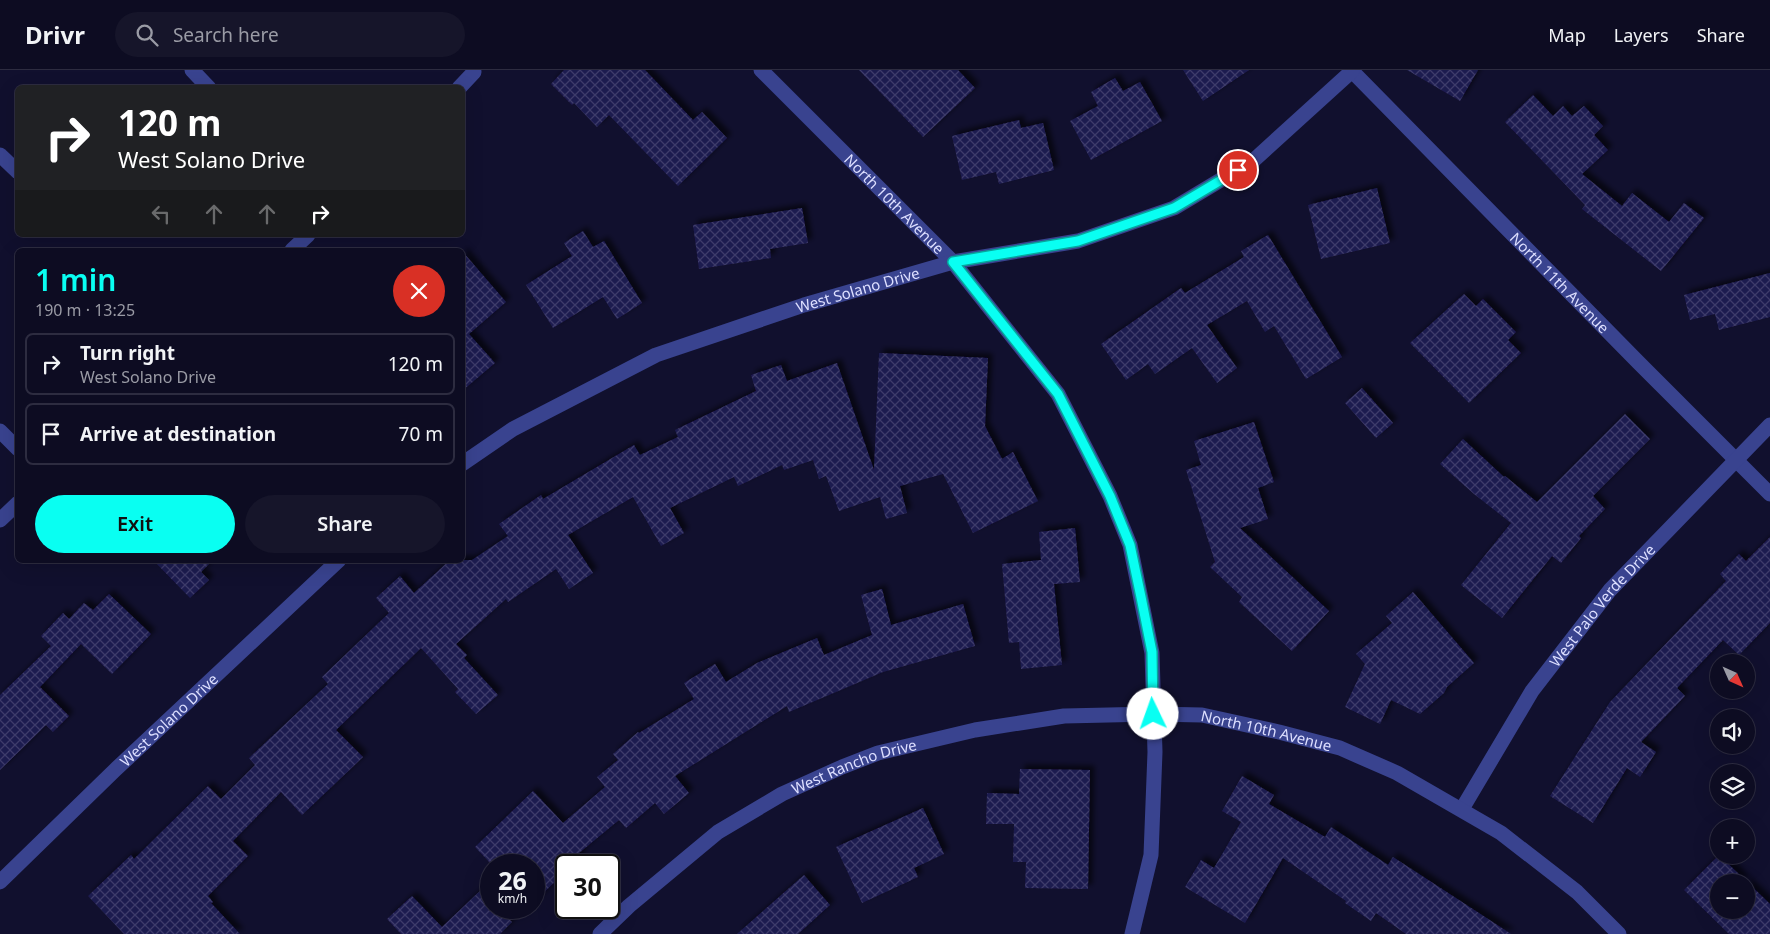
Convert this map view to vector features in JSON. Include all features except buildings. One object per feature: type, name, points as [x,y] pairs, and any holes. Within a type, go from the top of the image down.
[{"type":"street","points":[[192,70],[206,85]]},
{"type":"street","name":"North 10th Avenue","points":[[761,70],[953,262],[1058,394],[1110,496],[1130,545],[1152,652],[1153,714],[1202,715],[1279,732],[1340,748],[1397,773],[1501,833],[1556,874],[1619,934]]},
{"type":"street","name":"West Solano Drive","points":[[465,462],[514,429],[656,355],[804,305],[953,262],[1078,241],[1174,208],[1254,160],[1352,70]]},
{"type":"street","name":"North 11th Avenue","points":[[1352,70],[1770,494]]},
{"type":"street","points":[[461,85],[474,71]]},
{"type":"street","points":[[0,155],[15,169]]},
{"type":"street","points":[[294,248],[306,237]]},
{"type":"street","name":"West Palo Verde Drive","points":[[1462,809],[1532,691],[1610,590],[1770,425]]},
{"type":"street","points":[[0,432],[15,446]]},
{"type":"street","points":[[0,520],[15,506]]},
{"type":"street","name":"West Solano Drive","points":[[0,882],[115,770],[336,563]]},
{"type":"street","points":[[1132,934],[1151,855],[1155,752],[1153,714]]},
{"type":"street","name":"West Rancho Drive","points":[[600,934],[629,906],[718,832],[782,794],[842,767],[878,753],[974,730],[1064,716],[1153,714]]},
{"type":"route","points":[[1153,714],[1152,652],[1130,545],[1110,496],[1058,394],[953,262],[1078,241],[1174,208],[1238,170]]}]
